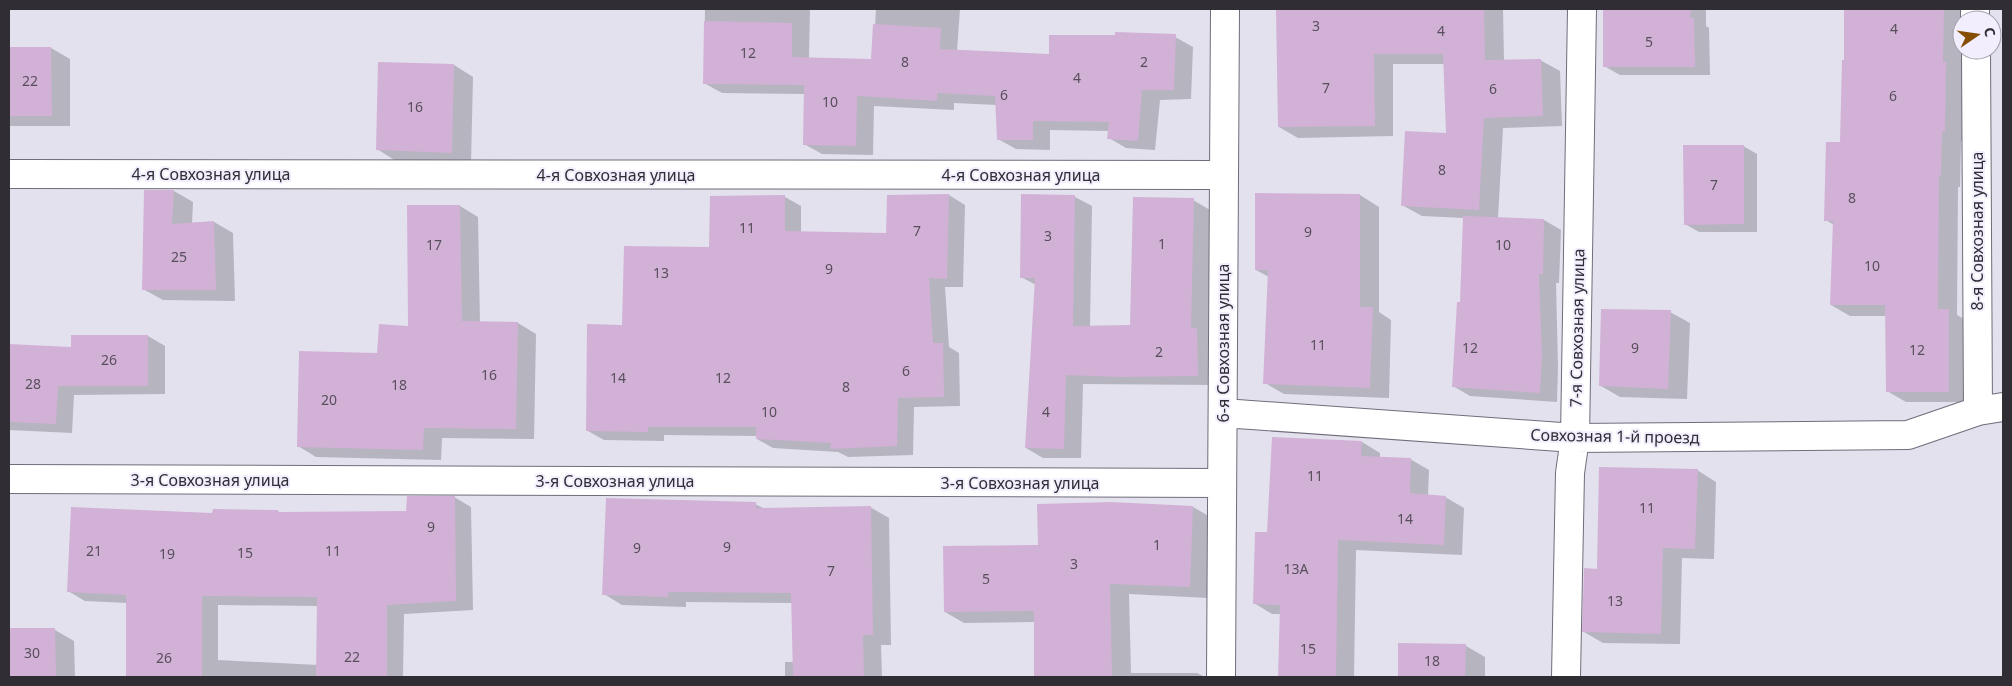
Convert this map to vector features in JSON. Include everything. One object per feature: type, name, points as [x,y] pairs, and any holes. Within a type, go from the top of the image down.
[{"type":"street","name":"6-я Совхозная улица","points":[[1221,677],[1225,9]]},
{"type":"street","name":"7-я Совхозная улица","points":[[1566,677],[1570,473],[1575,438],[1582,9]]},
{"type":"street","name":"8-я Совхозная улица","points":[[1976,60],[1990,409]]},
{"type":"street","name":"4-я Совхозная улица","points":[[9,174],[1224,175]]},
{"type":"street","name":"Совхозная 1-й проезд","points":[[1223,413],[1575,438],[1908,435],[1990,409]]},
{"type":"street","name":"3-я Совхозная улица","points":[[9,479],[1222,483]]},
{"type":"building","points":[[1276,9],[1484,9],[1485,60],[1541,59],[1543,116],[1484,118],[1479,210],[1401,206],[1405,131],[1446,133],[1443,54],[1374,54],[1375,126],[1278,127]]},
{"type":"building","points":[[1603,9],[1691,9],[1690,18],[1694,18],[1695,67],[1603,67]]},
{"type":"building","points":[[1844,9],[1944,9],[1943,62],[1946,62],[1945,131],[1942,131],[1941,176],[1939,176],[1938,309],[1949,309],[1949,392],[1886,392],[1885,305],[1830,305],[1833,221],[1824,221],[1826,142],[1840,142],[1842,60],[1844,60]]},
{"type":"building","points":[[704,21],[792,23],[792,57],[871,59],[873,24],[941,28],[940,49],[1049,54],[1049,35],[1115,35],[1115,32],[1176,34],[1174,90],[1142,90],[1138,141],[1107,139],[1109,122],[1033,121],[1033,140],[997,140],[995,96],[937,93],[937,101],[857,96],[856,146],[803,145],[804,85],[703,84]]},
{"type":"building","points":[[9,47],[51,47],[52,116],[9,116]]},
{"type":"building","points":[[378,62],[454,64],[452,153],[376,150]]},
{"type":"building","points":[[1683,145],[1744,145],[1744,224],[1684,225]]},
{"type":"building","points":[[144,190],[174,190],[172,224],[214,221],[216,290],[142,290]]},
{"type":"building","points":[[1255,193],[1360,194],[1360,307],[1373,307],[1370,388],[1263,384],[1268,270],[1255,270]]},
{"type":"building","points":[[949,194],[947,279],[929,278],[933,343],[943,343],[944,397],[898,398],[897,446],[830,449],[831,443],[756,439],[756,427],[648,427],[648,432],[586,431],[587,324],[622,325],[624,246],[709,247],[710,196],[785,195],[785,231],[886,233],[887,195]]},
{"type":"building","points":[[1021,194],[1075,195],[1073,326],[1130,325],[1133,197],[1194,198],[1191,328],[1197,328],[1198,376],[1121,377],[1066,375],[1064,449],[1025,448],[1035,278],[1020,278]]},
{"type":"building","points":[[407,205],[460,205],[462,321],[518,322],[516,429],[424,428],[423,450],[297,447],[299,351],[377,353],[379,324],[408,326]]},
{"type":"building","points":[[1463,216],[1544,219],[1543,274],[1539,274],[1542,356],[1540,393],[1452,387],[1457,302],[1460,302]]},
{"type":"building","points":[[1601,309],[1671,310],[1668,389],[1599,386]]},
{"type":"building","points":[[71,335],[148,335],[148,386],[58,386],[56,424],[9,422],[9,344],[71,347]]},
{"type":"building","points":[[1272,437],[1362,441],[1361,456],[1411,458],[1410,493],[1446,496],[1444,545],[1338,540],[1336,677],[1278,677],[1280,605],[1253,604],[1255,532],[1267,532]]},
{"type":"building","points":[[1599,467],[1698,469],[1695,549],[1663,548],[1661,634],[1582,632],[1584,568],[1597,569]]},
{"type":"building","points":[[407,496],[455,496],[456,601],[387,605],[387,677],[316,677],[317,597],[202,596],[202,677],[126,677],[126,595],[67,592],[71,507],[212,513],[213,509],[278,510],[278,512],[406,511]]},
{"type":"building","points":[[606,498],[756,502],[756,508],[871,506],[873,635],[863,635],[864,677],[793,677],[791,593],[668,592],[668,597],[602,595]]},
{"type":"building","points":[[1111,502],[1193,506],[1190,587],[1110,584],[1112,677],[1034,677],[1034,611],[944,612],[943,546],[1038,545],[1037,504]]},
{"type":"building","points":[[9,628],[55,628],[56,677],[9,677]]},
{"type":"building","points":[[1398,643],[1466,644],[1465,677],[1398,677]]}]
